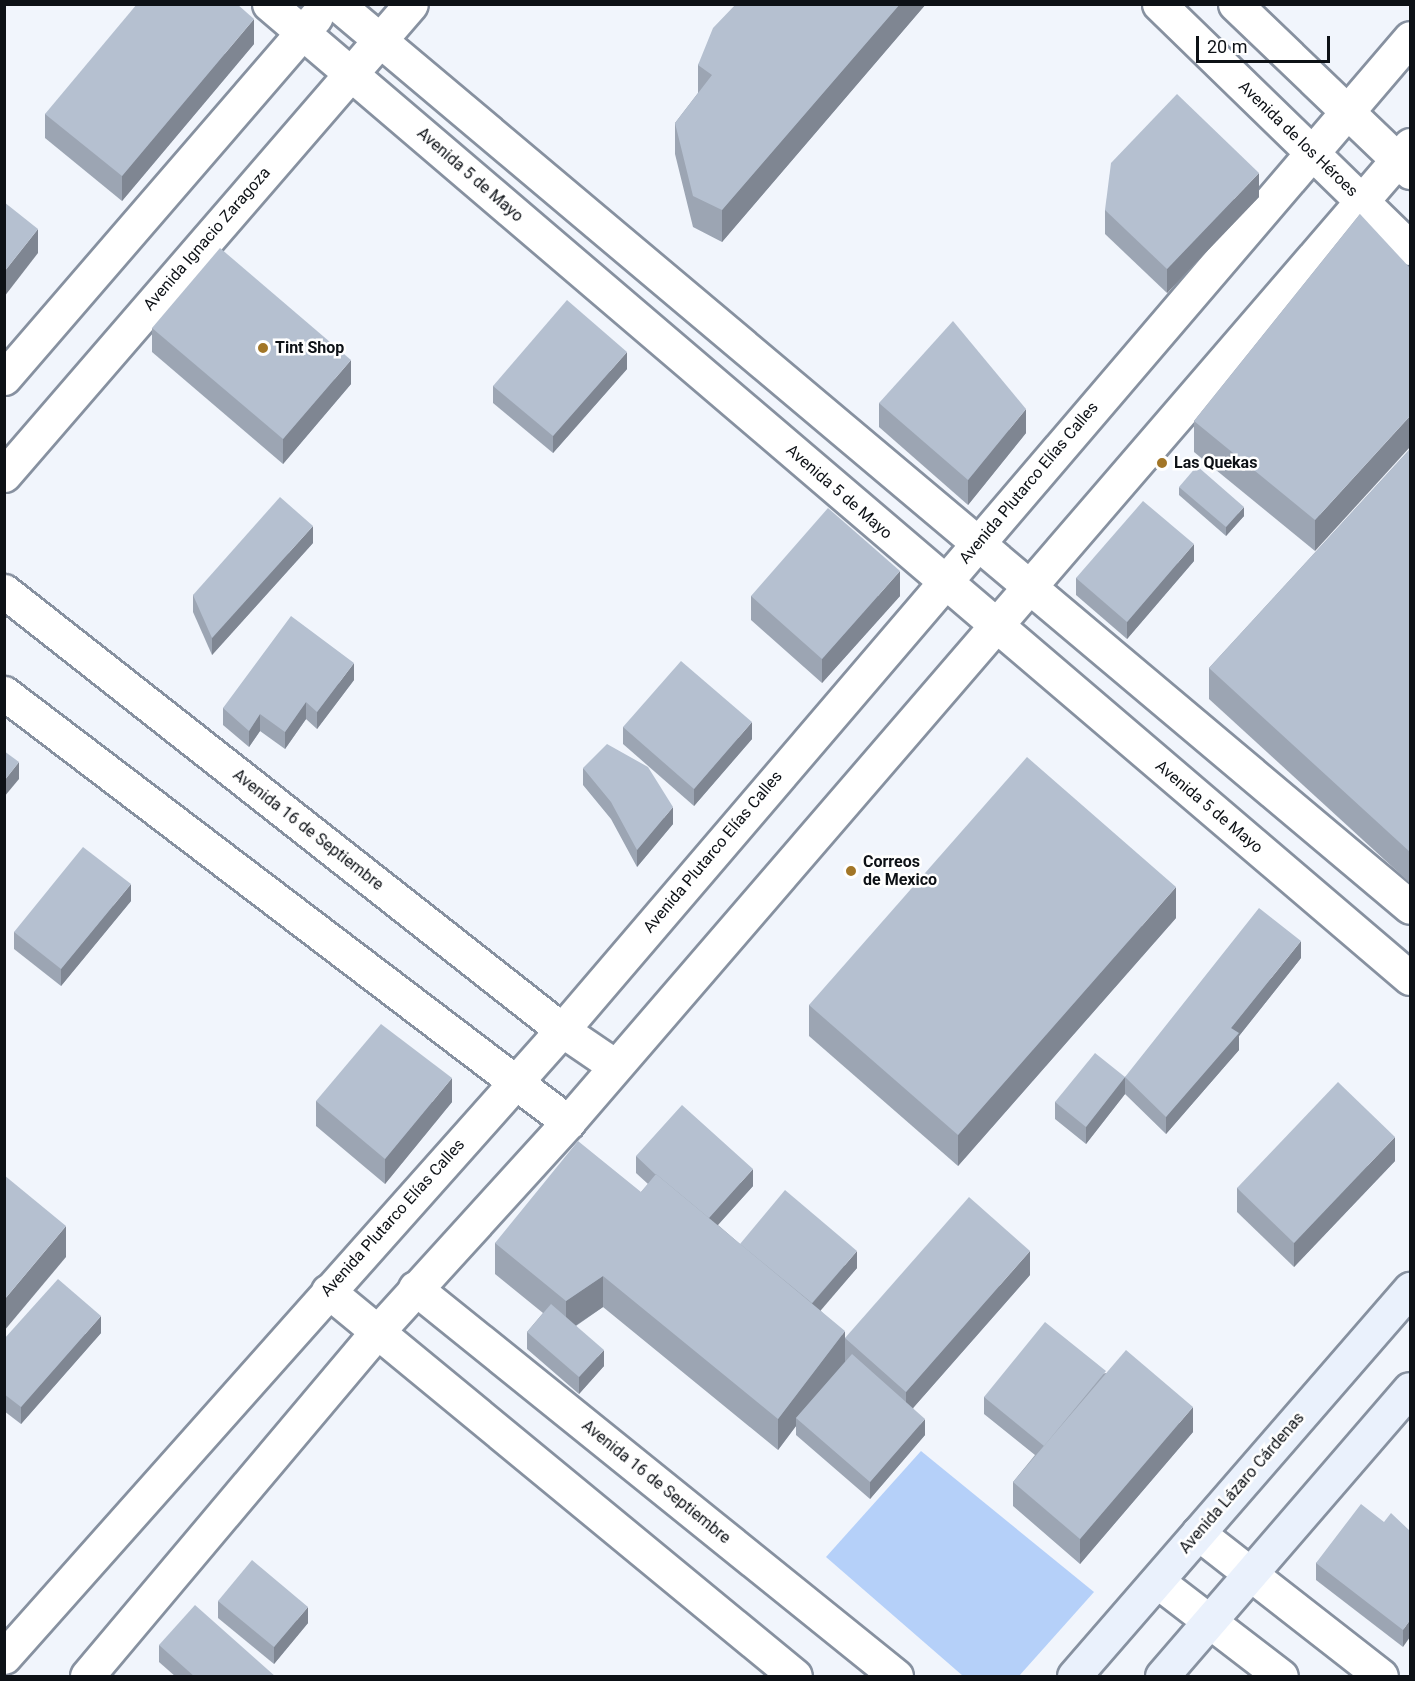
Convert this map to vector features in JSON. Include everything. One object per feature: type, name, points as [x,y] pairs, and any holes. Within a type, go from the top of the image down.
[{"type":"main road","name":"Avenida Lázaro Cárdenas","points":[[1074,1677],[1410,1289]]},
{"type":"main road","points":[[1162,1677],[1410,1389]]},
{"type":"street","name":"Avenida 5 de Mayo","points":[[268,4],[351,72],[996,627],[1410,978]]},
{"type":"street","points":[[4,378],[327,4]]},
{"type":"street","points":[[336,4],[1410,907]]},
{"type":"street","name":"Avenida Ignacio Zaragoza","points":[[4,475],[411,4]]},
{"type":"street","name":"Avenida de los Héroes","points":[[1159,4],[1410,248]]},
{"type":"street","points":[[87,1677],[415,1288],[567,1122],[1362,200],[1406,159],[1349,112],[1235,4]]},
{"type":"street","name":"Avenida Plutarco Elías Calles","points":[[4,1657],[514,1081],[562,1030],[1311,151],[1349,112],[1410,38]]},
{"type":"street","name":"Avenida 16 de Septiembre","points":[[4,591],[562,1030],[615,1066]]},
{"type":"street","points":[[4,693],[567,1122]]},
{"type":"street","name":"Avenida 16 de Septiembre","points":[[415,1288],[896,1677]]},
{"type":"street","points":[[328,1291],[795,1677]]},
{"type":"street","points":[[1198,1533],[1381,1677]]},
{"type":"street","points":[[1156,1581],[1211,1620],[1281,1677]]},
{"type":"shaded area","points":[[921,1451],[1094,1592],[1019,1676],[963,1676],[826,1557]]},
{"type":"building","points":[[137,4],[237,4],[254,19],[122,176],[45,114]]},
{"type":"building","points":[[736,4],[900,4],[722,210],[693,196],[675,123],[712,75],[698,65],[713,28]]},
{"type":"building","points":[[1177,94],[1259,173],[1167,269],[1105,210],[1111,163]]},
{"type":"building","points":[[4,202],[38,229],[4,272]]},
{"type":"building","points":[[1360,214],[1410,268],[1410,416],[1315,520],[1194,421]]},
{"type":"building","points":[[220,248],[351,360],[283,439],[152,328]]},
{"type":"building","points":[[567,300],[627,352],[553,436],[493,386]]},
{"type":"building","points":[[953,321],[1026,409],[968,480],[879,403]]},
{"type":"building","points":[[1410,449],[1410,852],[1209,668]]},
{"type":"building","points":[[1197,466],[1244,507],[1226,527],[1179,487]]},
{"type":"building","points":[[280,497],[313,526],[212,638],[193,595]]},
{"type":"building","points":[[1143,501],[1194,544],[1127,622],[1076,578]]},
{"type":"building","points":[[828,508],[900,571],[822,659],[751,596]]},
{"type":"building","points":[[291,616],[354,663],[317,712],[306,702],[285,732],[260,714],[249,731],[223,708]]},
{"type":"building","points":[[681,661],[752,722],[694,789],[623,727]]},
{"type":"building","points":[[607,744],[648,767],[673,807],[637,850],[611,802],[583,768]]},
{"type":"building","points":[[4,751],[19,762],[4,781]]},
{"type":"building","points":[[1027,757],[1176,887],[958,1135],[809,1005]]},
{"type":"building","points":[[83,847],[131,884],[61,969],[14,932]]},
{"type":"building","points":[[1259,908],[1301,941],[1231,1028],[1239,1033],[1166,1117],[1125,1077]]},
{"type":"building","points":[[381,1024],[452,1078],[385,1159],[316,1101]]},
{"type":"building","points":[[1095,1053],[1125,1077],[1086,1127],[1055,1102]]},
{"type":"building","points":[[1338,1082],[1395,1137],[1294,1243],[1237,1188]]},
{"type":"building","points":[[682,1105],[753,1169],[709,1218],[636,1156]]},
{"type":"building","points":[[578,1141],[641,1192],[656,1174],[845,1331],[778,1419],[603,1276],[566,1301],[495,1243]]},
{"type":"building","points":[[4,1175],[66,1226],[4,1300]]},
{"type":"building","points":[[785,1190],[857,1251],[812,1303],[740,1244]]},
{"type":"building","points":[[969,1197],[1030,1251],[906,1392],[845,1338]]},
{"type":"building","points":[[58,1279],[101,1316],[21,1407],[4,1394],[4,1339]]},
{"type":"building","points":[[551,1304],[604,1350],[579,1377],[527,1332]]},
{"type":"building","points":[[1045,1322],[1106,1371],[1044,1446],[984,1397]]},
{"type":"building","points":[[1126,1350],[1193,1407],[1080,1539],[1013,1482]]},
{"type":"building","points":[[852,1354],[925,1419],[870,1482],[796,1418]]},
{"type":"building","points":[[1361,1504],[1384,1522],[1391,1513],[1410,1531],[1410,1620],[1403,1630],[1316,1563]]},
{"type":"building","points":[[252,1560],[308,1607],[274,1647],[218,1601]]},
{"type":"building","points":[[195,1605],[276,1677],[195,1677],[159,1645]]},
{"type":"place","name":"Tint Shop","points":[[263,348]]},
{"type":"place","name":"Las Quekas","points":[[1162,463]]},
{"type":"place","name":"Correos de Mexico","points":[[851,871]]}]
